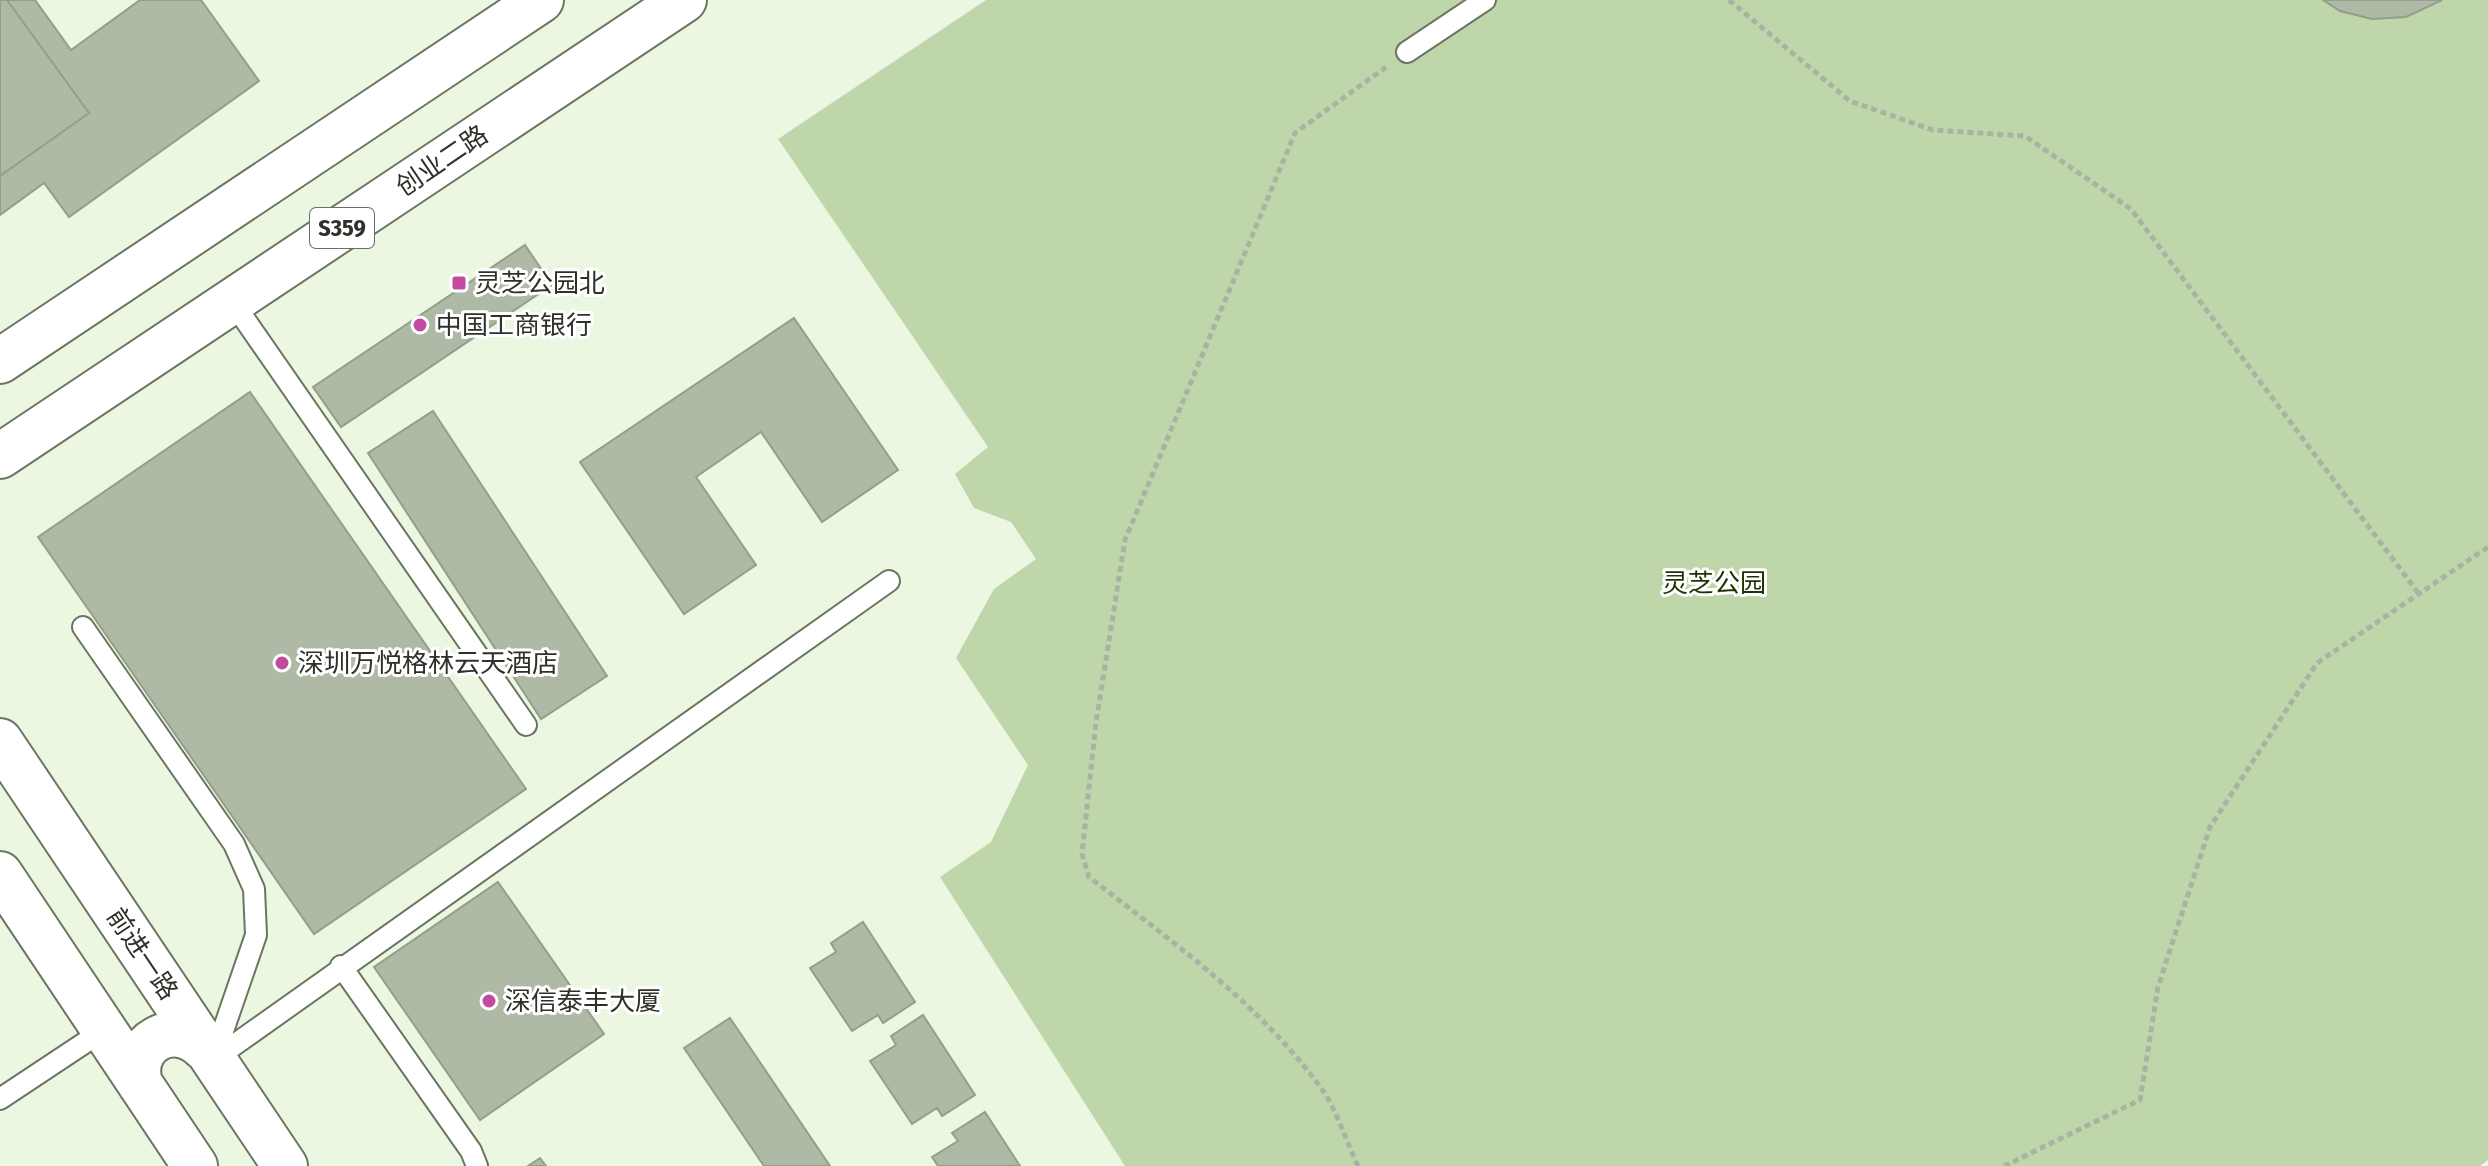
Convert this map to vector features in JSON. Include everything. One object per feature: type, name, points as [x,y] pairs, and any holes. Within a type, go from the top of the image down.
[{"type":"main road","points":[[0,361],[541,0]]},
{"type":"main road","name":"创业二路","points":[[0,456],[684,0]]},
{"type":"main road","name":"前进一路","points":[[0,741],[285,1166]]},
{"type":"main road","points":[[0,874],[195,1166]]},
{"type":"main road","points":[[140,1084],[138,1062],[151,1041],[175,1033],[187,1036],[209,1054]]},
{"type":"lane","points":[[1407,52],[1485,0]]},
{"type":"lane","points":[[232,301],[526,725]]},
{"type":"lane","points":[[209,1054],[341,966],[889,581]]},
{"type":"lane","points":[[83,627],[234,844],[254,889],[256,935],[209,1054]]},
{"type":"lane","points":[[341,966],[471,1151],[477,1166]]},
{"type":"lane","points":[[0,1099],[104,1030]]},
{"type":"path","points":[[1729,0],[1850,101],[1933,130],[2025,136],[2131,209],[2419,594]]},
{"type":"path","points":[[1358,1166],[1322,1090],[1270,1028],[1203,965],[1089,877],[1082,854],[1096,722],[1125,540],[1295,133],[1407,52]]},
{"type":"path","points":[[2004,1166],[2140,1100],[2158,987],[2210,827],[2317,663],[2488,547]]},
{"type":"green space","name":"灵芝公园","points":[[986,0],[2488,0],[2488,1160],[2480,1166],[1125,1166],[940,877],[991,842],[1028,765],[956,658],[994,589],[1036,559],[1011,522],[974,508],[955,474],[988,447],[778,139]]},
{"type":"building","points":[[0,0],[35,0],[71,50],[140,0],[201,0],[259,81],[69,217],[44,183],[0,215]]},
{"type":"building","points":[[0,0],[7,0],[89,113],[0,176]]},
{"type":"building","points":[[2323,0],[2442,0],[2406,17],[2372,19],[2340,11]]},
{"type":"building","points":[[525,245],[552,285],[341,427],[313,387]]},
{"type":"building","points":[[794,318],[898,470],[822,522],[761,432],[696,477],[756,565],[684,614],[580,462]]},
{"type":"building","name":"深圳万悦格林云天酒店","points":[[250,392],[526,789],[314,934],[38,537]]},
{"type":"building","points":[[433,411],[607,676],[541,719],[368,453]]},
{"type":"building","name":"深信泰丰大厦","points":[[498,882],[604,1034],[480,1120],[374,967]]},
{"type":"building","points":[[863,922],[915,1002],[883,1023],[878,1015],[852,1031],[810,968],[836,952],[831,943]]},
{"type":"building","points":[[923,1015],[975,1095],[942,1116],[937,1108],[912,1124],[870,1061],[896,1045],[891,1036]]},
{"type":"building","points":[[730,1018],[830,1166],[764,1166],[684,1048]]},
{"type":"building","points":[[985,1112],[1020,1166],[938,1166],[932,1157],[958,1141],[952,1133]]},
{"type":"building","points":[[540,1158],[546,1166],[528,1166]]},
{"type":"place","name":"灵芝公园北","points":[[459,283]]},
{"type":"place","name":"中国工商银行","points":[[420,325]]},
{"type":"place","name":"深圳万悦格林云天酒店","points":[[282,663]]},
{"type":"place","name":"深信泰丰大厦","points":[[489,1001]]}]
